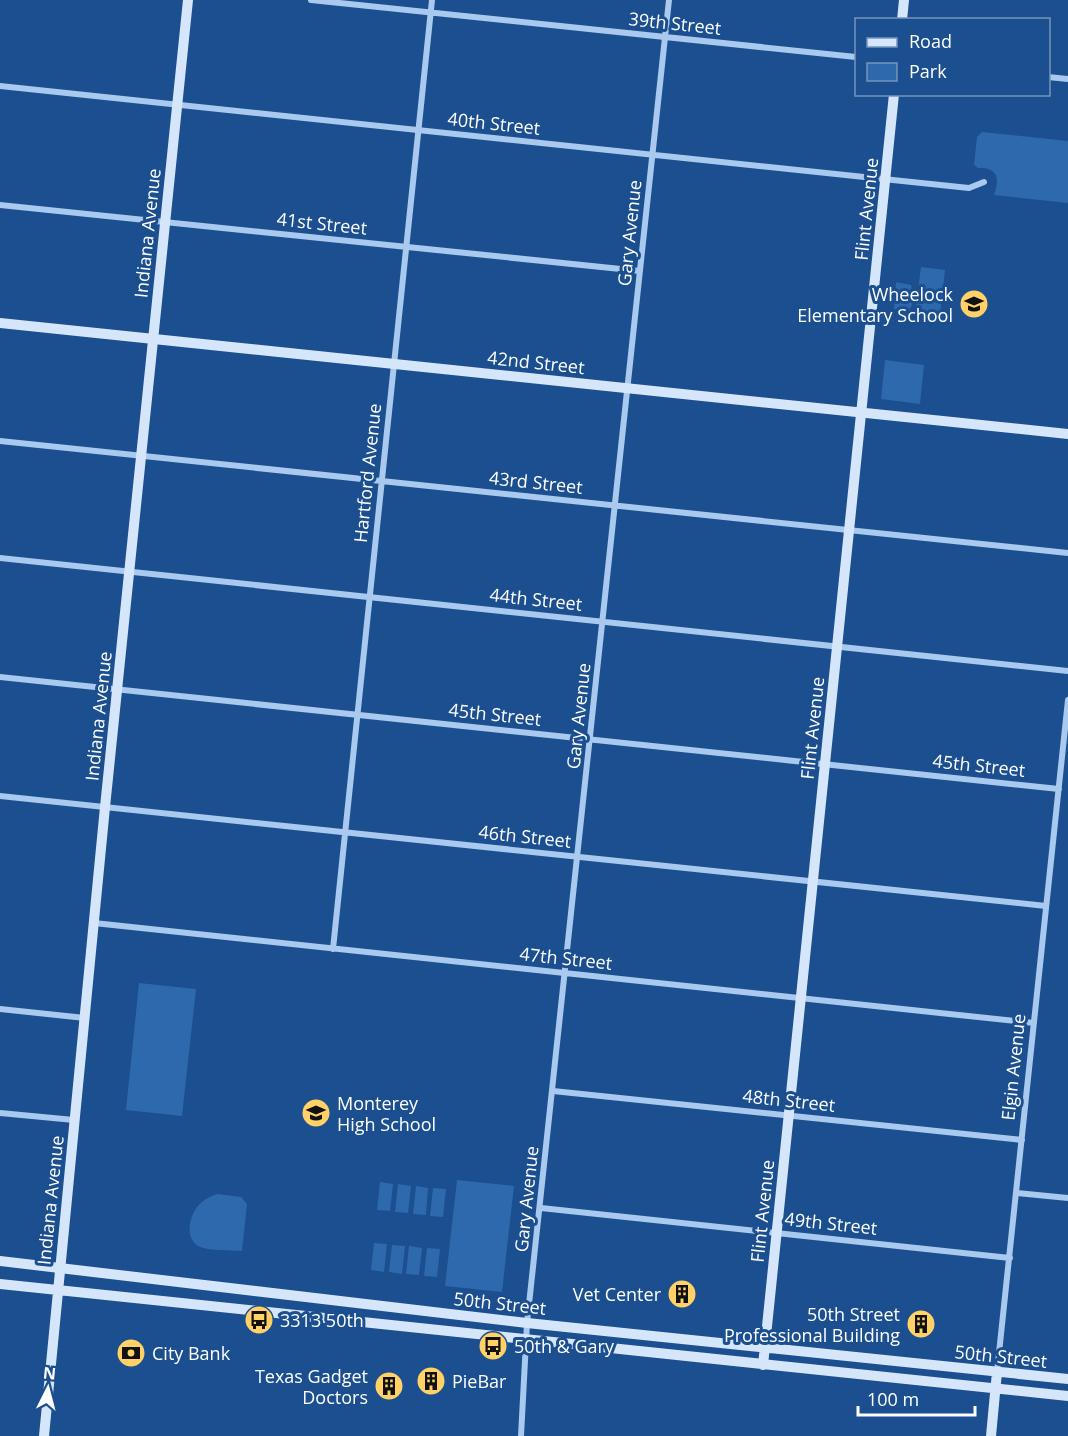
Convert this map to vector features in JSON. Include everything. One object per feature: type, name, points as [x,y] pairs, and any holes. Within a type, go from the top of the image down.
[{"type":"main road","name":"Indiana Avenue","points":[[44,1436],[105,807],[188,0]]},
{"type":"main road","points":[[902,18],[904,0]]},
{"type":"main road","name":"Flint Avenue","points":[[763,1365],[894,96]]},
{"type":"main road","name":"42nd Street","points":[[0,323],[1068,434]]},
{"type":"main road","name":"50th Street","points":[[0,1262],[527,1323],[1068,1379]]},
{"type":"main road","name":"50th Street","points":[[0,1284],[1068,1396]]},
{"type":"main road","name":"Elgin Avenue","points":[[990,1436],[997,1372]]},
{"type":"street","name":"39th Street","points":[[312,0],[855,57]]},
{"type":"street","name":"Hartford Avenue","points":[[333,948],[432,0]]},
{"type":"street","name":"Gary Avenue","points":[[521,1436],[527,1323],[669,0]]},
{"type":"street","points":[[1050,77],[1068,79]]},
{"type":"street","name":"40th Street","points":[[0,86],[969,188],[984,182]]},
{"type":"street","name":"41st Street","points":[[0,205],[640,271]]},
{"type":"street","name":"43rd Street","points":[[0,441],[1068,553]]},
{"type":"street","name":"44th Street","points":[[0,558],[1068,671]]},
{"type":"street","name":"45th Street","points":[[0,677],[1059,789]]},
{"type":"street","name":"Elgin Avenue","points":[[997,1372],[1059,789],[1065,761],[1068,700]]},
{"type":"street","name":"46th Street","points":[[0,796],[1046,906]]},
{"type":"street","name":"47th Street","points":[[94,923],[1034,1023]]},
{"type":"street","points":[[0,1009],[85,1018]]},
{"type":"street","name":"48th Street","points":[[553,1091],[1022,1140]]},
{"type":"street","points":[[0,1113],[74,1120]]},
{"type":"street","points":[[1017,1193],[1068,1198]]},
{"type":"street","name":"49th Street","points":[[541,1208],[1010,1258]]},
{"type":"green space","points":[[982,132],[1068,141],[1068,203],[994,195],[997,180],[994,172],[974,165],[977,137]]},
{"type":"green space","points":[[921,267],[945,270],[940,315],[915,312]]},
{"type":"green space","points":[[896,282],[911,285],[914,301],[908,312],[894,309]]},
{"type":"green space","points":[[885,360],[924,365],[920,404],[881,399]]},
{"type":"green space","points":[[139,983],[196,989],[182,1116],[126,1110]]},
{"type":"green space","points":[[457,1180],[514,1186],[502,1292],[445,1286]]},
{"type":"green space","points":[[380,1182],[393,1184],[390,1211],[377,1210]]},
{"type":"green space","points":[[398,1184],[411,1186],[408,1213],[395,1212]]},
{"type":"green space","points":[[416,1186],[428,1188],[426,1215],[413,1214]]},
{"type":"green space","points":[[433,1188],[446,1189],[443,1217],[430,1216]]},
{"type":"green space","points":[[218,1194],[241,1197],[247,1204],[242,1251],[204,1248],[195,1244],[192,1239],[190,1222],[195,1210],[205,1200]]},
{"type":"green space","points":[[374,1243],[387,1244],[384,1272],[371,1270]]},
{"type":"green space","points":[[392,1245],[405,1246],[402,1274],[389,1272]]},
{"type":"green space","points":[[409,1246],[422,1248],[419,1275],[406,1274]]},
{"type":"green space","points":[[427,1248],[440,1249],[437,1277],[424,1276]]},
{"type":"place","name":"Wheelock Elementary School","points":[[974,304]]},
{"type":"place","name":"Monterey High School","points":[[316,1113]]},
{"type":"place","name":"Vet Center","points":[[682,1294]]},
{"type":"place","name":"3313 50th","points":[[259,1320]]},
{"type":"place","name":"50th Street Professional Building","points":[[921,1324]]},
{"type":"place","name":"50th & Gary","points":[[493,1346]]},
{"type":"place","name":"City Bank","points":[[131,1353]]},
{"type":"place","name":"PieBar","points":[[431,1381]]},
{"type":"place","name":"Texas Gadget Doctors","points":[[389,1386]]}]
